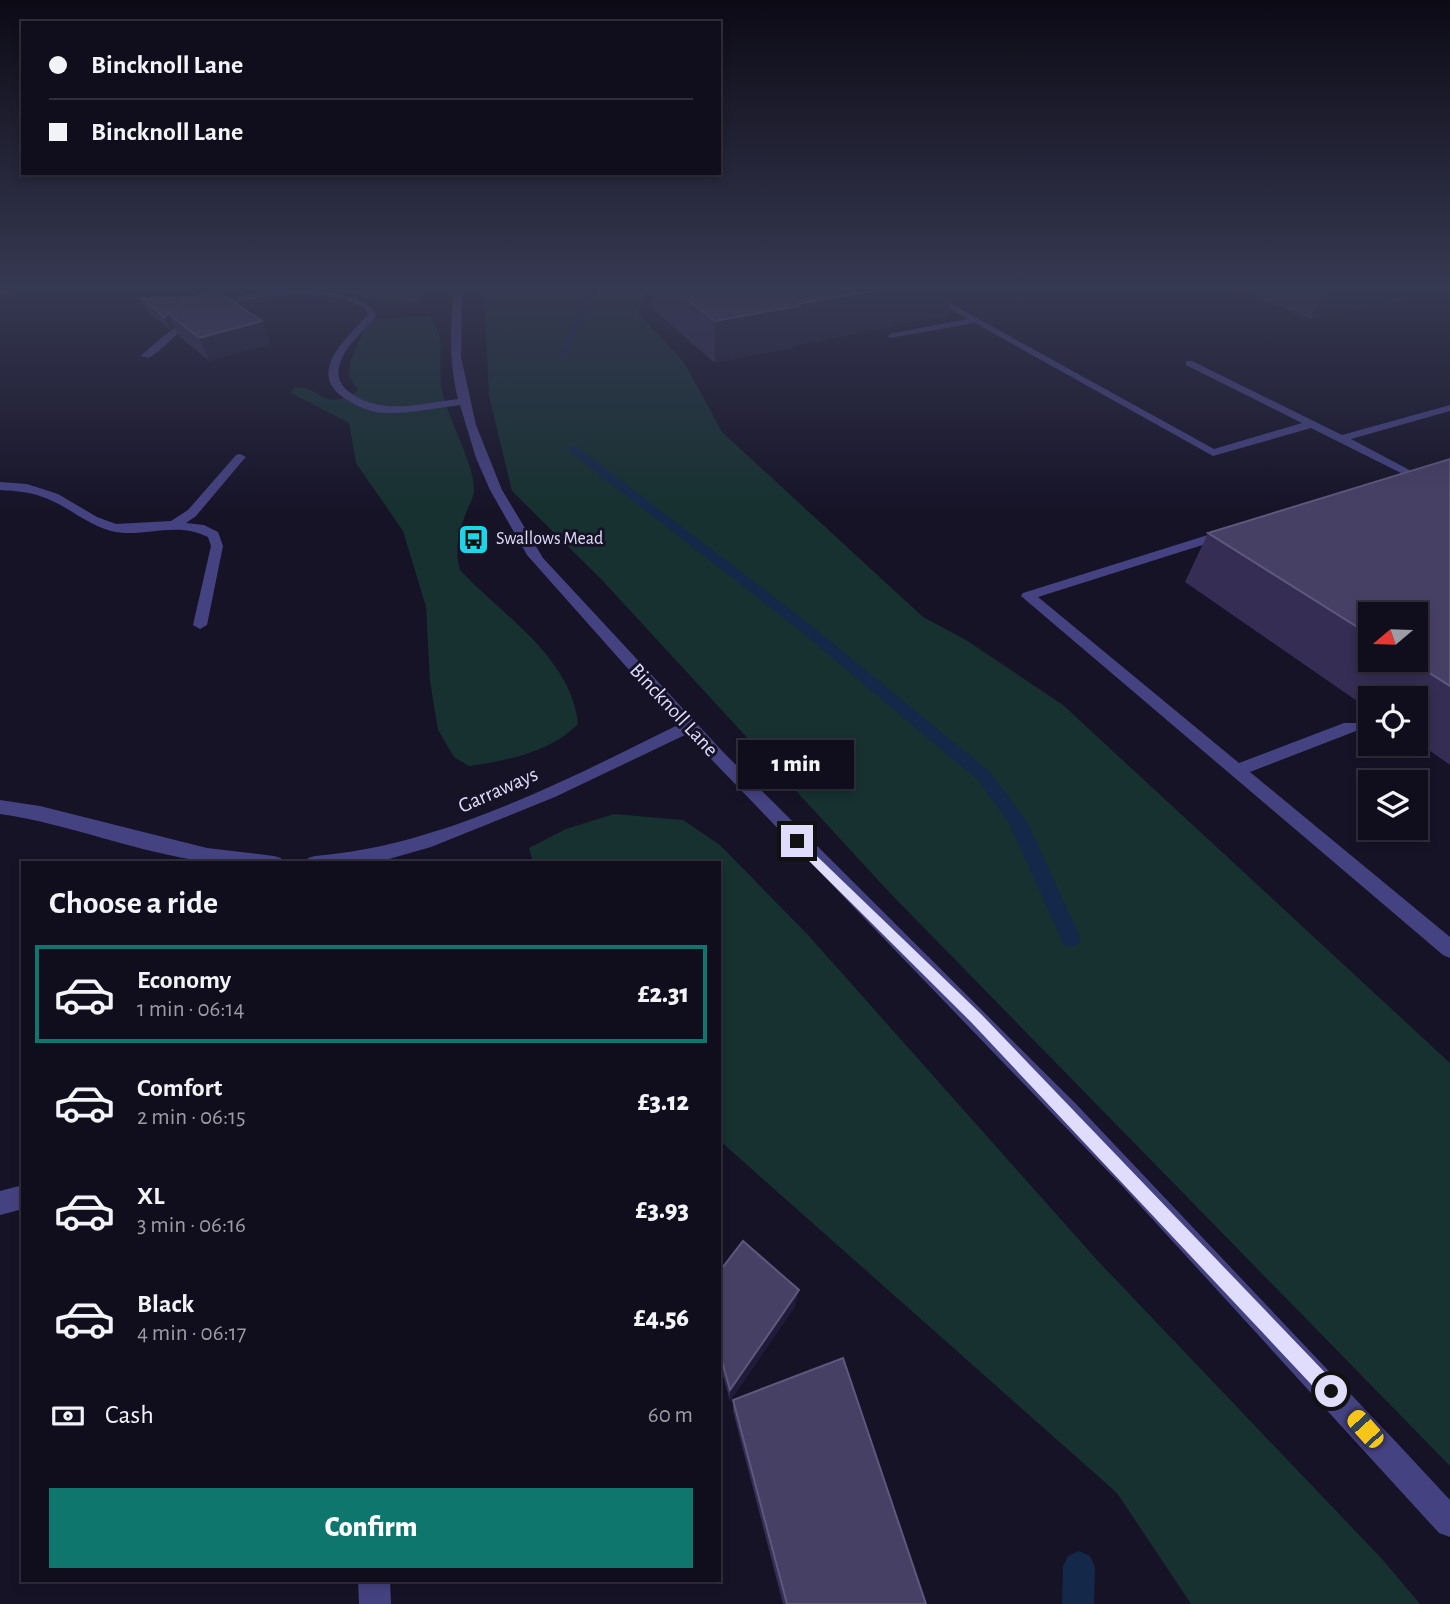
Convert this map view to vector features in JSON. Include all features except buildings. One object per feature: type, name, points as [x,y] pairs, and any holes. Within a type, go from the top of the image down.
[{"type":"street","points":[[336,364],[332,377],[335,387],[381,410],[464,401]]},
{"type":"street","name":"Bincknoll Lane","points":[[457,364],[458,376],[475,438],[493,483],[532,553],[777,822],[976,1018],[1279,1335],[1450,1522]]},
{"type":"street","points":[[1054,364],[1213,453],[1312,424]]},
{"type":"street","points":[[1191,364],[1413,475],[1386,483]]},
{"type":"street","points":[[1343,438],[1450,408]]},
{"type":"street","points":[[174,525],[192,513],[240,457]]},
{"type":"street","points":[[0,486],[27,488],[54,497],[93,520],[115,528],[174,525],[200,528],[214,535],[217,546],[200,625]]},
{"type":"street","points":[[1240,529],[1028,596],[1450,949]]},
{"type":"street","name":"Garraways","points":[[348,861],[432,842],[467,829],[606,768],[689,726]]},
{"type":"street","points":[[1237,770],[1350,727]]},
{"type":"street","points":[[0,807],[40,813],[91,828],[207,855],[257,861]]},
{"type":"street","points":[[0,1203],[21,1198]]},
{"type":"street","points":[[374,1582],[375,1604]]},
{"type":"green space","points":[[350,364],[440,364],[444,397],[473,481],[474,492],[458,541],[460,570],[532,639],[563,678],[573,700],[578,724],[555,742],[513,758],[469,766],[454,757],[438,730],[430,681],[426,607],[403,531],[356,463],[349,423],[291,393],[294,387],[304,388],[336,400],[358,391],[349,376]]},
{"type":"green space","points":[[487,364],[685,364],[722,432],[923,617],[966,640],[1063,705],[1450,1063],[1450,1466],[889,892],[602,580],[512,491],[489,396]]},
{"type":"green space","points":[[614,814],[683,820],[720,845],[808,935],[1097,1260],[1381,1558],[1420,1604],[1191,1604],[1117,1493],[721,1142],[721,861],[532,861],[529,848],[566,829]]},
{"type":"waterway","points":[[573,449],[803,626],[985,777],[1018,822],[1071,939]]},
{"type":"waterway","points":[[1078,1604],[1079,1567]]},
{"type":"place","name":"Swallows Mead","points":[[473,539]]},
{"type":"route","points":[[797,841],[976,1018],[1331,1391]]}]
